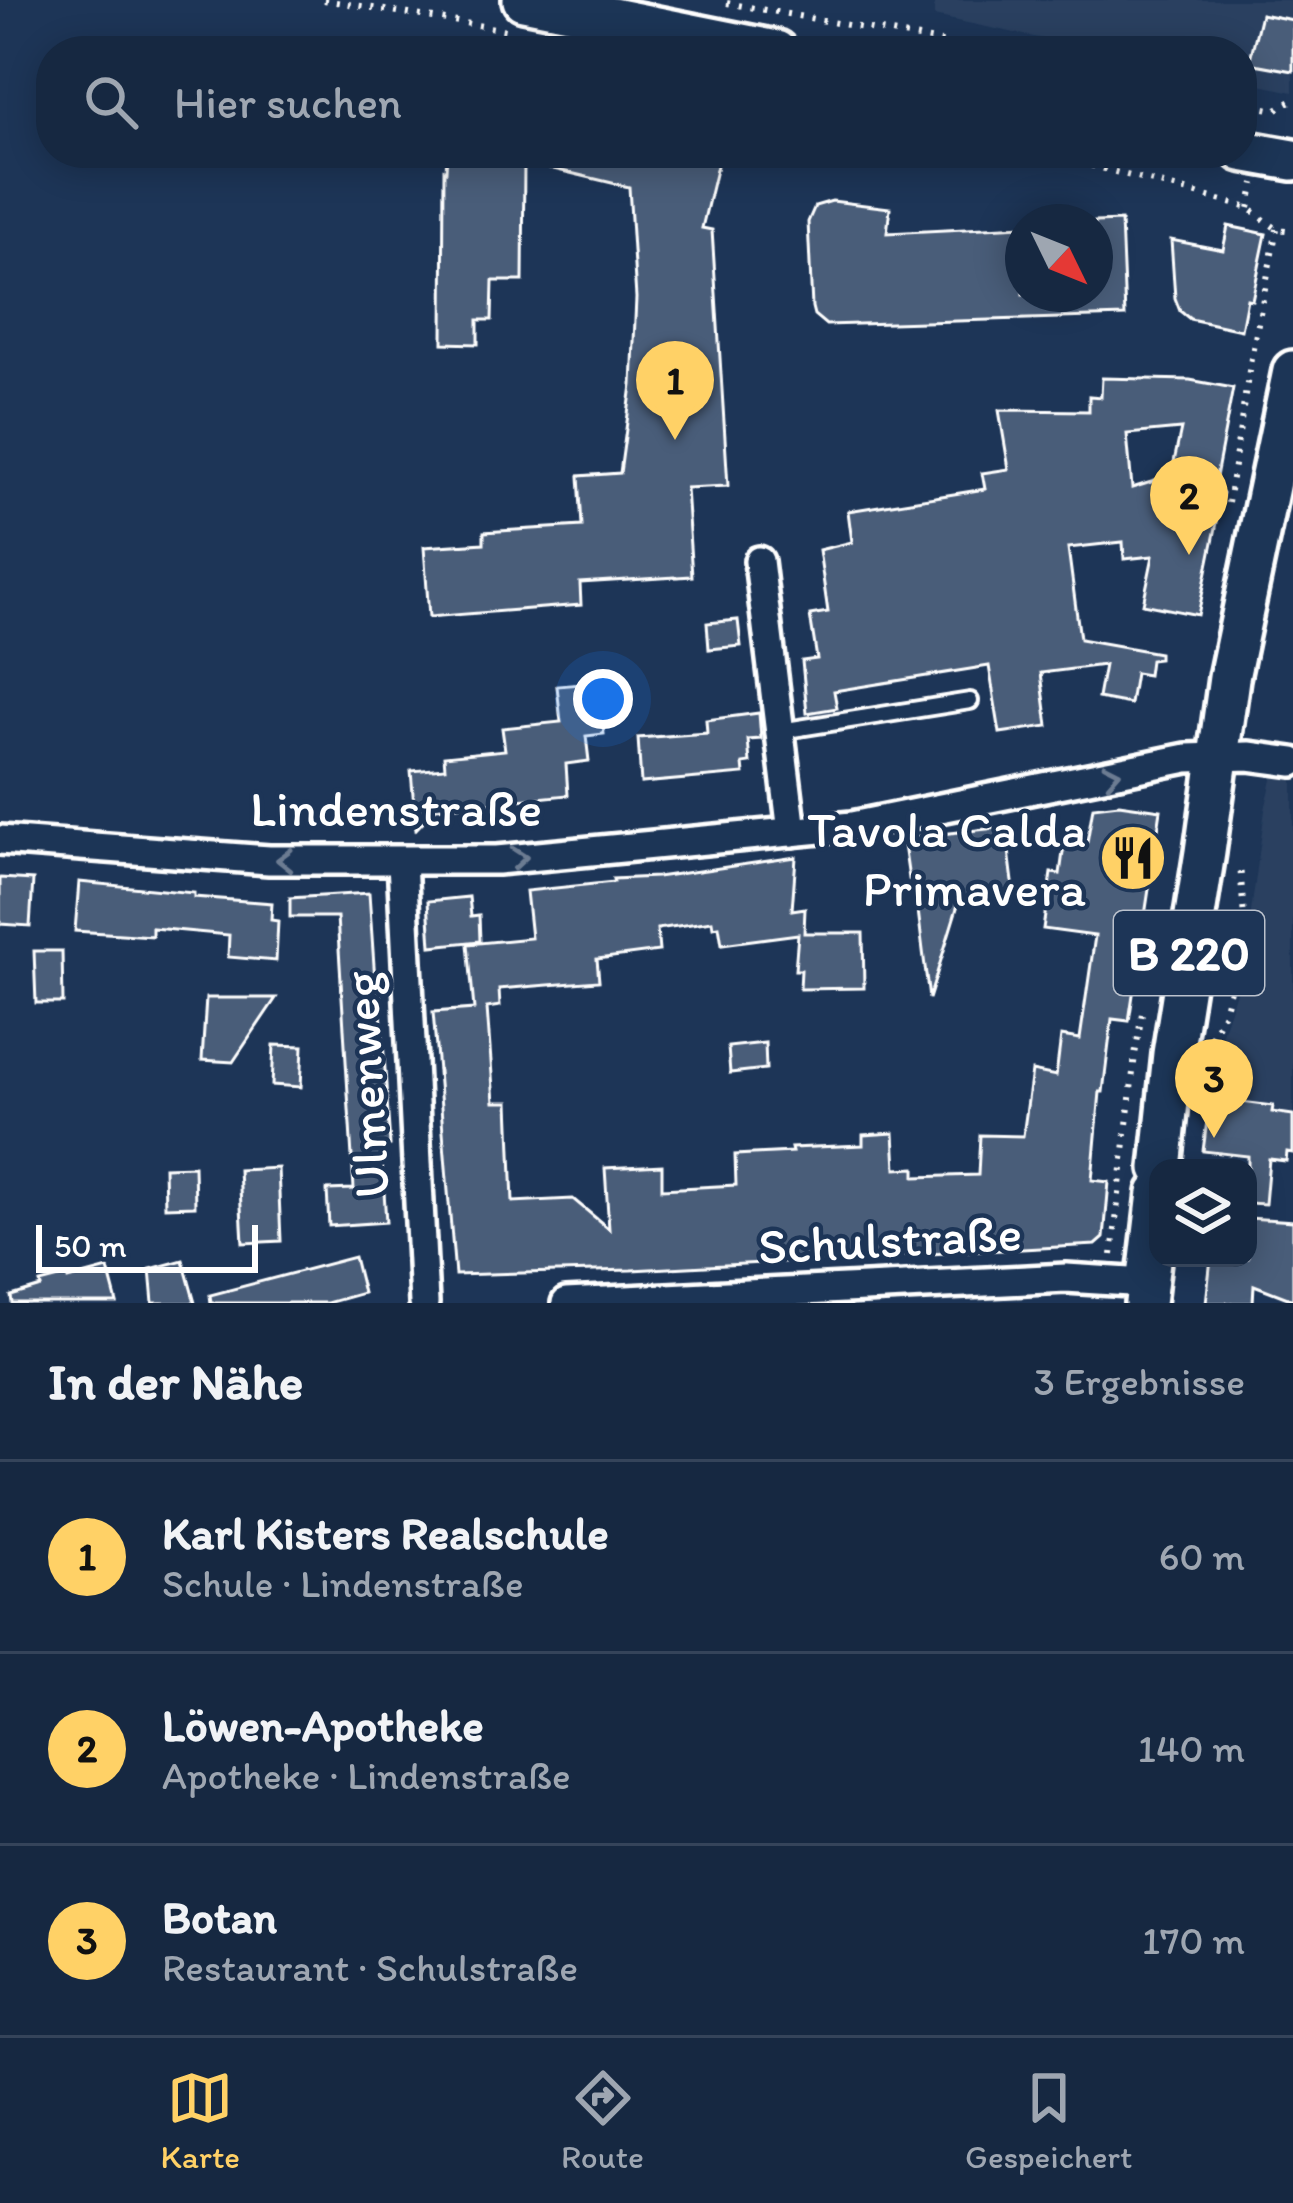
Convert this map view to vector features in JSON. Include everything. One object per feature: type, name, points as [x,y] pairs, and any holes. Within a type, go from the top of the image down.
[{"type":"main road","points":[[517,16],[665,36]]},
{"type":"main road","points":[[1257,154],[1293,160]]},
{"type":"main road","name":"B 220","points":[[1162,1159],[1229,678],[1293,370]]},
{"type":"street","points":[[759,561],[792,832]]},
{"type":"street","name":"Lindenstraße","points":[[0,841],[269,860],[517,858],[852,826],[1187,758],[1293,762]]},
{"type":"street","name":"Ulmenweg","points":[[402,861],[424,1303]]},
{"type":"street","name":"Schulstraße","points":[[566,1303],[1066,1278],[1146,1293]]},
{"type":"lane","points":[[780,731],[970,701]]},
{"type":"path","points":[[324,0],[517,16]]},
{"type":"path","points":[[709,0],[907,36]]},
{"type":"path","points":[[1257,106],[1275,110],[1293,100]]},
{"type":"path","points":[[1101,168],[1249,208],[1277,229],[1293,231]]},
{"type":"shaded area","points":[[934,0],[1293,0],[1293,92],[1257,84],[1257,36],[1029,36],[934,16]]},
{"type":"shaded area","points":[[1281,741],[1293,743],[1293,1116],[1198,1096],[1243,971],[1265,810]]},
{"type":"building","points":[[1261,14],[1293,20],[1293,71],[1257,64],[1256,36]]},
{"type":"building","points":[[524,168],[523,281],[493,281],[492,320],[478,320],[478,344],[443,343],[446,171]]},
{"type":"building","points":[[549,168],[716,168],[702,228],[712,230],[728,486],[686,488],[692,576],[580,583],[581,605],[429,617],[424,547],[484,543],[484,532],[582,526],[579,476],[620,473],[632,385],[636,298],[629,187]]},
{"type":"building","points":[[832,201],[890,208],[887,233],[1005,227],[1005,312],[1113,312],[1113,221],[1121,221],[1125,316],[826,325],[812,307],[808,222],[815,206]]},
{"type":"building","points":[[1228,226],[1266,234],[1241,330],[1190,319],[1175,298],[1171,240],[1223,250]]},
{"type":"building","points":[[1102,378],[1190,380],[1233,388],[1215,482],[1223,493],[1198,615],[1143,604],[1153,556],[1124,559],[1123,542],[1068,548],[1080,639],[1159,653],[1159,659],[1150,660],[1148,675],[1135,673],[1130,704],[1098,698],[1104,665],[1041,673],[1048,726],[1000,733],[989,666],[834,691],[837,708],[807,713],[802,661],[817,659],[810,615],[828,612],[819,550],[852,542],[848,511],[985,489],[982,473],[1009,469],[999,410],[1089,411],[1089,396],[1101,397]],"holes":[[[1181,429],[1171,476],[1132,488],[1127,434]]]},
{"type":"building","points":[[738,620],[741,646],[709,649],[707,623]]},
{"type":"building","points":[[581,684],[583,700],[600,698],[604,734],[586,736],[589,761],[566,764],[568,795],[436,808],[416,829],[411,771],[445,768],[444,756],[505,750],[502,728],[561,722],[557,686]]},
{"type":"building","points":[[759,713],[761,739],[748,740],[750,763],[743,764],[744,774],[641,783],[638,738],[707,733],[706,720]]},
{"type":"building","points":[[1119,804],[1161,810],[1129,1021],[1112,1019],[1100,1092],[1092,1180],[1109,1182],[1104,1238],[1096,1245],[455,1275],[433,1012],[474,1009],[468,944],[531,938],[526,891],[796,857],[792,910],[805,908],[804,933],[863,933],[864,988],[800,989],[801,970],[795,970],[798,934],[722,944],[719,926],[713,927],[712,921],[657,929],[659,951],[597,959],[599,981],[499,989],[500,1006],[487,1008],[494,1102],[509,1102],[513,1202],[573,1199],[609,1229],[605,1168],[662,1165],[662,1189],[736,1185],[735,1155],[863,1145],[863,1135],[894,1133],[896,1169],[915,1168],[915,1177],[978,1175],[980,1135],[1023,1136],[1032,1071],[1056,1076],[1061,1036],[1080,1039],[1095,936],[1043,929],[1051,873],[1060,874],[1064,845],[1086,848],[1093,807]]},
{"type":"building","points":[[1006,827],[1014,890],[960,898],[929,999],[914,878],[909,879],[903,838]]},
{"type":"building","points":[[0,878],[33,880],[30,926],[0,924]]},
{"type":"building","points":[[79,882],[272,903],[271,920],[278,921],[276,961],[228,957],[229,935],[152,928],[152,936],[75,931]]},
{"type":"building","points":[[369,893],[390,1145],[381,1145],[386,1222],[329,1226],[327,1190],[354,1189],[337,917],[290,917],[290,898]]},
{"type":"building","points":[[469,897],[471,916],[479,915],[480,941],[431,946],[428,901]]},
{"type":"building","points":[[34,951],[62,951],[63,1003],[36,1003]]},
{"type":"building","points":[[206,998],[276,998],[233,1062],[202,1060]]},
{"type":"building","points":[[765,1043],[766,1069],[730,1073],[728,1047]]},
{"type":"building","points":[[274,1045],[303,1046],[301,1087],[272,1085]]},
{"type":"building","points":[[1210,1098],[1273,1106],[1272,1112],[1293,1115],[1293,1153],[1287,1152],[1286,1161],[1269,1159],[1265,1204],[1257,1204],[1257,1159],[1203,1151]]},
{"type":"building","points":[[194,1166],[195,1206],[165,1207],[164,1167]]},
{"type":"building","points":[[278,1168],[281,1241],[243,1243],[239,1170]]},
{"type":"building","points":[[1257,1219],[1293,1221],[1293,1300],[1254,1285],[1253,1303],[1206,1303],[1210,1267],[1257,1267]]},
{"type":"building","points":[[354,1257],[363,1293],[327,1303],[211,1303],[210,1295]]},
{"type":"building","points":[[183,1260],[195,1303],[153,1303],[150,1269]]},
{"type":"building","points":[[108,1269],[117,1303],[12,1303],[11,1296],[41,1287],[40,1283]]},
{"type":"place","name":"Karl Kisters Realschule","points":[[675,440]]},
{"type":"place","name":"Löwen-Apotheke","points":[[1189,555]]},
{"type":"place","name":"Tavola Calda Primavera","points":[[1133,858]]},
{"type":"place","name":"Botan","points":[[1214,1138]]}]
